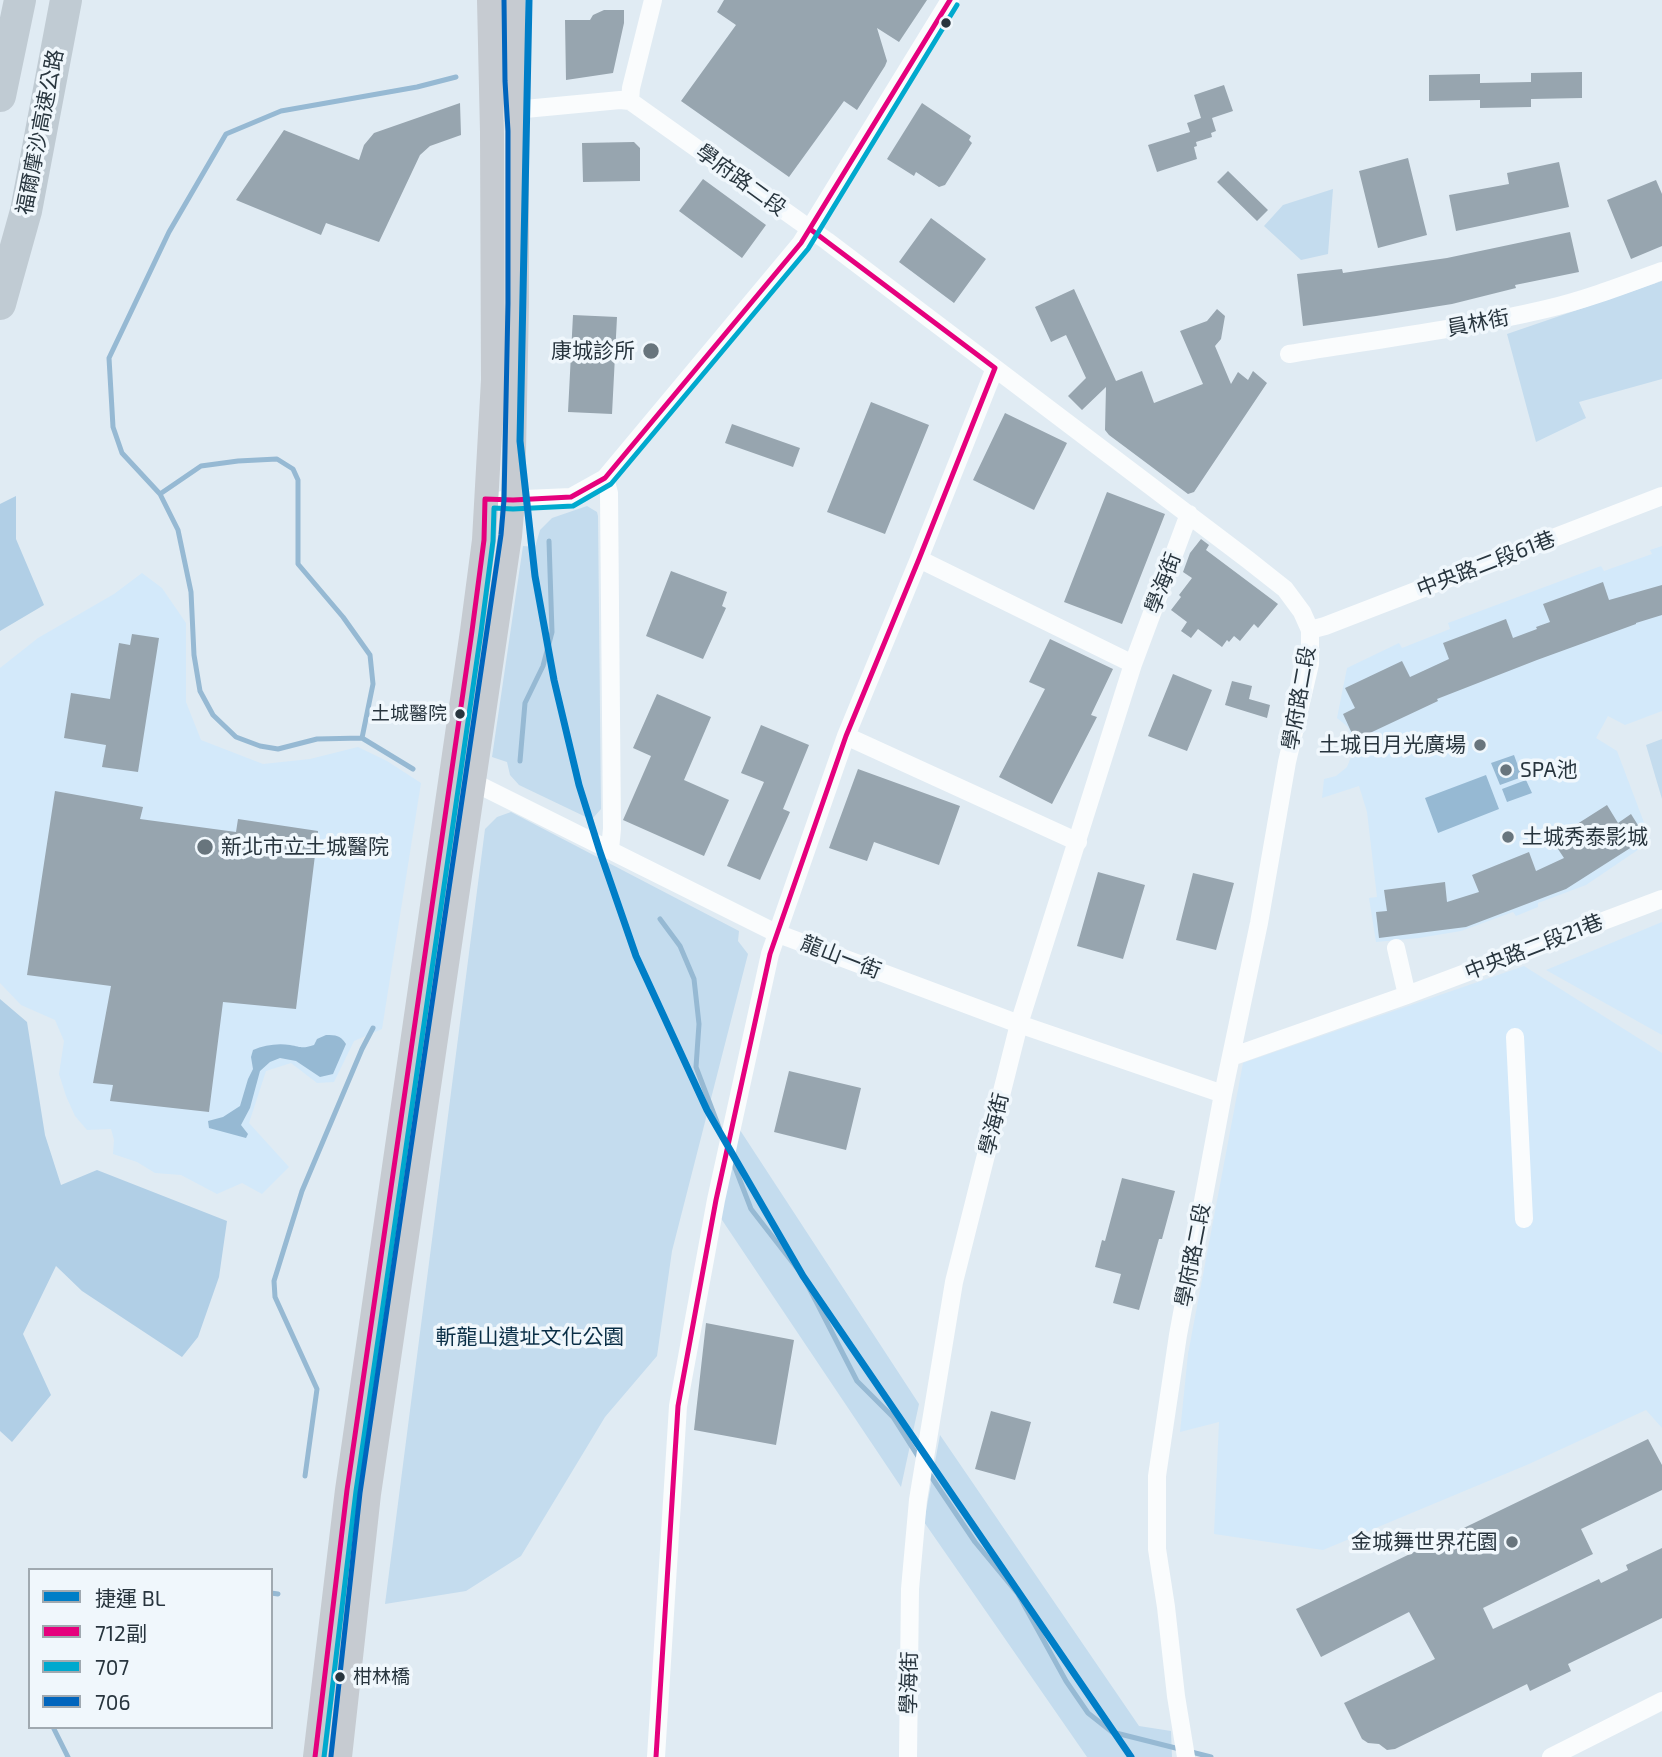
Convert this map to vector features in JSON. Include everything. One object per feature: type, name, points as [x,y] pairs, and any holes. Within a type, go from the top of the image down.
[{"type":"highway","points":[[0,96],[20,0]]},
{"type":"highway","name":"福爾摩沙高速公路","points":[[0,304],[26,211],[66,0]]},
{"type":"main road","points":[[315,1757],[347,1490],[484,540],[494,380],[489,0]]},
{"type":"main road","points":[[340,1757],[369,1494],[510,536],[517,303],[517,131],[513,0]]},
{"type":"street","points":[[490,111],[630,101],[653,0]]},
{"type":"street","points":[[485,499],[571,498],[605,478],[801,243],[950,0]]},
{"type":"street","name":"學府路二段","points":[[630,101],[810,229],[1188,514],[1284,589],[1302,611],[1310,630],[1310,664],[1287,762],[1259,923],[1223,1094],[1178,1335],[1157,1476],[1157,1549],[1186,1757]]},
{"type":"street","name":"員林街","points":[[1289,354],[1463,326],[1548,309],[1662,271]]},
{"type":"street","points":[[656,1757],[678,1406],[716,1200],[770,954],[846,736],[995,368]]},
{"type":"street","points":[[605,478],[609,493],[610,849]]},
{"type":"street","name":"中央路二段61巷","points":[[1310,630],[1662,495]]},
{"type":"street","name":"學海街","points":[[908,1757],[910,1589],[918,1500],[954,1282],[1019,1024],[1133,664],[1188,514]]},
{"type":"street","points":[[919,559],[1133,664]]},
{"type":"street","points":[[846,736],[1077,842]]},
{"type":"street","name":"龍山一街","points":[[475,783],[776,933],[1019,1024],[1223,1094]]},
{"type":"street","name":"中央路二段21巷","points":[[1231,1057],[1407,995],[1662,899]]},
{"type":"street","points":[[1396,948],[1407,995]]},
{"type":"street","points":[[1515,1037],[1524,1219]]},
{"type":"street","points":[[1551,1757],[1662,1701]]},
{"type":"shaded area","points":[[16,496],[16,539],[44,605],[0,631],[0,504]]},
{"type":"shaded area","name":"土城日月光廣場","points":[[1662,546],[1662,711],[1625,725],[1608,716],[1596,738],[1617,751],[1651,841],[1586,885],[1538,903],[1538,907],[1516,916],[1513,912],[1461,931],[1376,942],[1369,898],[1377,897],[1367,812],[1359,786],[1322,798],[1324,779],[1336,776],[1347,767],[1353,752],[1348,727],[1337,718],[1347,668],[1399,643],[1402,648],[1450,629],[1448,623],[1601,566],[1604,571],[1652,554],[1650,550]]},
{"type":"shaded area","name":"新北市立土城醫院","points":[[142,573],[162,588],[186,623],[186,702],[201,740],[263,764],[310,759],[358,747],[387,761],[421,783],[382,1029],[354,1041],[334,1082],[317,1083],[291,1063],[266,1071],[249,1123],[289,1167],[262,1194],[242,1183],[217,1194],[181,1175],[155,1173],[137,1162],[113,1154],[114,1140],[111,1129],[87,1130],[75,1116],[66,1096],[59,1074],[64,1041],[55,1020],[21,1005],[0,983],[0,668],[38,638],[114,594]]},
{"type":"shaded area","name":"SPA池","points":[[1514,755],[1522,777],[1500,785],[1491,763]]},
{"type":"shaded area","points":[[1486,775],[1499,809],[1438,833],[1425,798]]},
{"type":"shaded area","points":[[1526,780],[1532,793],[1507,802],[1502,789]]},
{"type":"shaded area","points":[[1662,922],[1662,1035],[1546,970]]},
{"type":"shaded area","points":[[1524,966],[1662,1053],[1662,1428],[1646,1410],[1529,1464],[1323,1550],[1214,1534],[1219,1422],[1180,1432],[1188,1354],[1243,1063]]},
{"type":"shaded area","points":[[0,999],[27,1022],[45,1135],[61,1185],[97,1170],[227,1221],[219,1277],[198,1337],[182,1357],[82,1291],[56,1266],[23,1334],[51,1395],[12,1442],[0,1431]]},
{"type":"shaded area","points":[[326,1035],[338,1036],[346,1044],[333,1074],[320,1077],[296,1061],[280,1058],[270,1062],[260,1071],[250,1108],[241,1125],[248,1134],[246,1138],[209,1128],[208,1121],[223,1117],[240,1106],[253,1069],[253,1050],[276,1044],[307,1047]]},
{"type":"green space","points":[[1333,189],[1328,254],[1301,260],[1264,226],[1283,205]]},
{"type":"green space","points":[[1662,281],[1662,379],[1579,402],[1586,418],[1536,442],[1507,334]]},
{"type":"green space","points":[[587,506],[597,512],[598,516],[601,809],[593,818],[519,785],[510,775],[507,762],[492,757],[523,546],[535,547],[540,530],[552,518]]},
{"type":"green space","points":[[1662,739],[1662,799],[1646,745]]},
{"type":"green space","name":"斬龍山遺址文化公園","points":[[511,812],[739,931],[738,941],[748,954],[672,1251],[657,1356],[605,1417],[521,1556],[466,1591],[385,1604],[485,829],[497,817]]},
{"type":"green space","points":[[738,1127],[919,1404],[901,1487],[718,1214]]},
{"type":"green space","points":[[940,1435],[1139,1726],[1171,1731],[1172,1757],[1087,1757],[924,1522]]},
{"type":"building","points":[[724,0],[927,0],[899,42],[877,28],[887,61],[885,66],[857,110],[844,101],[789,177],[681,101],[736,25],[717,12]]},
{"type":"building","points":[[604,10],[624,10],[624,23],[613,73],[566,80],[565,20],[590,20],[593,15]]},
{"type":"building","points":[[1582,72],[1582,98],[1531,99],[1531,107],[1480,108],[1480,100],[1429,101],[1429,75],[1480,74],[1480,83],[1531,82],[1531,73]]},
{"type":"building","points":[[1224,85],[1233,111],[1212,118],[1216,131],[1211,133],[1212,137],[1196,142],[1197,146],[1194,147],[1197,159],[1157,172],[1148,145],[1190,132],[1187,123],[1201,118],[1194,95]]},
{"type":"building","points":[[460,103],[461,135],[430,146],[420,155],[379,242],[326,223],[321,235],[236,200],[284,130],[359,160],[364,145],[374,133]]},
{"type":"building","points":[[922,103],[971,136],[969,140],[972,143],[945,185],[939,187],[916,172],[914,176],[887,159]]},
{"type":"building","points":[[634,142],[640,148],[640,181],[583,182],[582,143]]},
{"type":"building","points":[[1408,158],[1427,235],[1378,248],[1359,171]]},
{"type":"building","points":[[1559,162],[1569,207],[1456,231],[1449,195],[1509,184],[1507,173]]},
{"type":"building","points":[[1228,171],[1268,210],[1257,221],[1217,182]]},
{"type":"building","points":[[703,179],[766,225],[742,258],[679,211]]},
{"type":"building","points":[[1656,180],[1662,194],[1662,246],[1631,259],[1607,200]]},
{"type":"building","points":[[931,218],[986,259],[954,303],[899,262]]},
{"type":"building","points":[[1570,232],[1579,272],[1515,285],[1516,288],[1452,304],[1303,326],[1297,274],[1342,269],[1343,273],[1447,258]]},
{"type":"building","points":[[1074,289],[1116,381],[1142,371],[1154,403],[1203,384],[1180,331],[1207,321],[1217,309],[1225,316],[1221,339],[1215,346],[1231,384],[1238,372],[1248,380],[1253,371],[1267,383],[1194,492],[1188,494],[1109,435],[1105,430],[1106,387],[1082,410],[1068,396],[1086,378],[1066,335],[1051,342],[1035,307]]},
{"type":"building","points":[[573,315],[617,317],[612,414],[568,412]]},
{"type":"building","points":[[871,402],[929,425],[885,534],[827,512]]},
{"type":"building","points":[[1005,413],[1067,443],[1034,510],[973,480]]},
{"type":"building","points":[[732,424],[800,448],[793,467],[725,443]]},
{"type":"building","points":[[1107,492],[1165,514],[1122,624],[1064,602]]},
{"type":"building","points":[[1201,539],[1209,545],[1206,550],[1278,604],[1258,628],[1254,624],[1240,641],[1234,636],[1222,647],[1198,629],[1191,638],[1181,631],[1187,622],[1171,610],[1192,578],[1183,572],[1190,553]]},
{"type":"building","points":[[671,571],[727,592],[722,606],[726,608],[703,659],[646,636]]},
{"type":"building","points":[[1603,582],[1609,600],[1662,585],[1662,615],[1437,699],[1438,701],[1355,740],[1343,714],[1355,708],[1345,688],[1402,661],[1410,677],[1449,659],[1443,643],[1506,619],[1513,638],[1537,629],[1536,627],[1550,622],[1543,604]]},
{"type":"building","points":[[132,634],[159,638],[138,772],[102,767],[106,745],[64,738],[71,693],[110,699],[119,643],[130,645]]},
{"type":"building","points":[[1050,639],[1113,669],[1091,715],[1097,717],[1052,804],[999,777],[1045,689],[1029,682]]},
{"type":"building","points":[[1173,674],[1212,690],[1187,751],[1148,736]]},
{"type":"building","points":[[1232,681],[1252,686],[1249,699],[1270,705],[1267,718],[1225,705]]},
{"type":"building","points":[[657,694],[711,717],[684,780],[729,800],[704,856],[623,820],[651,756],[633,748]]},
{"type":"building","points":[[761,725],[809,745],[783,809],[790,812],[760,880],[727,866],[764,782],[741,773]]},
{"type":"building","points":[[858,769],[960,806],[939,865],[874,842],[867,861],[829,848]]},
{"type":"building","name":"新北市立土城醫院","points":[[55,791],[143,807],[140,819],[236,832],[238,819],[318,831],[296,1009],[223,1002],[209,1112],[110,1101],[113,1085],[93,1083],[111,986],[27,975]]},
{"type":"building","points":[[1607,805],[1618,823],[1631,814],[1646,838],[1566,889],[1466,927],[1379,938],[1376,912],[1387,911],[1384,890],[1445,882],[1447,902],[1479,892],[1472,875],[1529,852],[1536,871],[1564,858],[1552,840]]},
{"type":"building","points":[[1098,872],[1145,885],[1123,959],[1077,946]]},
{"type":"building","points":[[1193,873],[1234,883],[1216,950],[1176,940]]},
{"type":"building","points":[[789,1071],[861,1088],[846,1150],[774,1132]]},
{"type":"building","points":[[1122,1178],[1175,1191],[1139,1310],[1113,1303],[1121,1274],[1095,1267]]},
{"type":"building","points":[[706,1323],[794,1340],[776,1445],[694,1430]]},
{"type":"building","points":[[991,1411],[1031,1422],[1015,1480],[975,1469]]},
{"type":"building","points":[[1648,1439],[1662,1465],[1662,1490],[1581,1529],[1593,1554],[1483,1608],[1493,1629],[1599,1579],[1601,1583],[1628,1570],[1626,1565],[1662,1548],[1662,1618],[1568,1664],[1571,1671],[1530,1691],[1527,1684],[1395,1749],[1387,1750],[1379,1744],[1368,1743],[1362,1739],[1344,1703],[1435,1659],[1409,1612],[1321,1657],[1296,1609]]},
{"type":"waterway","points":[[413,769],[362,738],[317,739],[278,749],[260,746],[236,737],[213,715],[200,691],[194,655],[191,592],[178,530],[160,494],[122,453],[113,427],[109,358],[169,232],[226,134],[281,111],[417,87],[456,77]]},
{"type":"waterway","points":[[160,494],[201,466],[277,459],[293,469],[298,480],[298,564],[343,617],[370,655],[373,684],[362,738]]},
{"type":"waterway","points":[[520,761],[525,703],[543,666],[552,632],[549,541]]},
{"type":"waterway","points":[[660,919],[680,946],[694,979],[699,1024],[696,1067],[723,1138]]},
{"type":"waterway","points":[[305,1476],[317,1389],[275,1297],[274,1281],[302,1191],[373,1028]]},
{"type":"waterway","points":[[731,1157],[751,1209],[803,1276],[857,1381],[893,1417],[919,1458]]},
{"type":"waterway","points":[[928,1472],[975,1542],[1018,1594],[1066,1681],[1088,1713],[1112,1732],[1211,1757]]},
{"type":"waterway","points":[[273,1593],[278,1594]]},
{"type":"waterway","points":[[54,1729],[68,1757]]},
{"type":"metro line","name":"BL","points":[[529,0],[520,441],[535,576],[554,680],[579,785],[600,852],[636,956],[707,1110],[803,1276],[1131,1757]]},
{"type":"transit line","name":"706","points":[[331,1756],[360,1493],[501,535],[508,303],[508,131],[504,0]]},
{"type":"transit line","name":"712副","points":[[485,499],[571,497],[605,478],[801,243],[950,0]]},
{"type":"transit line","name":"707","points":[[324,1757],[356,1491],[481,632],[493,541],[494,508],[573,506],[611,484],[808,249],[957,5]]},
{"type":"transit line","name":"712副","points":[[656,1757],[678,1406],[716,1200],[770,954],[846,736],[995,368],[810,229]]},
{"type":"transit line","name":"712副","points":[[315,1757],[347,1490],[472,631],[484,540],[485,499]]},
{"type":"place","name":"康城診所","points":[[651,351]]},
{"type":"place","name":"土城醫院","points":[[460,714]]},
{"type":"place","name":"土城日月光廣場","points":[[1480,745]]},
{"type":"place","name":"SPA池","points":[[1506,770]]},
{"type":"place","name":"土城秀泰影城","points":[[1508,837]]},
{"type":"place","name":"新北市立土城醫院","points":[[205,847]]},
{"type":"place","name":"金城舞世界花園","points":[[1512,1542]]},
{"type":"place","name":"柑林橋","points":[[340,1677]]}]
